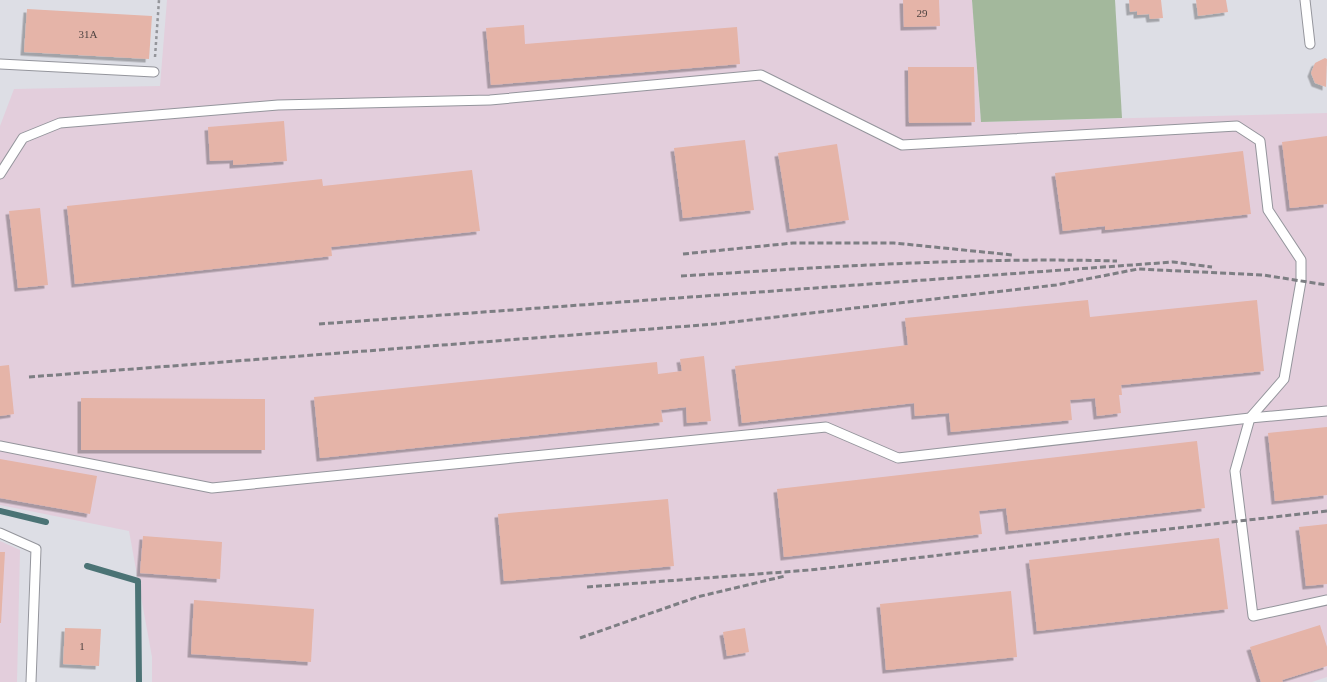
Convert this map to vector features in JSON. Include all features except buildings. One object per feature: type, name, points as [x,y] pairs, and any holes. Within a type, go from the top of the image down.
[{"type":"lane","points":[[1305,0],[1310,44]]},
{"type":"lane","points":[[0,64],[154,72]]},
{"type":"lane","points":[[0,174],[23,138],[60,123],[278,105],[490,100],[761,75],[902,145],[1237,126],[1260,141],[1268,210],[1301,260],[1301,281],[1284,379],[1250,418],[1235,471],[1254,616],[1327,600]]},
{"type":"lane","points":[[0,446],[212,488],[826,427],[898,458],[1250,418],[1327,412]]},
{"type":"lane","points":[[0,533],[36,549],[32,682]]},
{"type":"path","points":[[154,72],[159,0]]},
{"type":"shaded area","points":[[167,0],[972,0],[981,122],[1327,113],[1327,677],[1312,682],[152,682],[152,657],[129,531],[0,505],[0,126],[14,89],[160,86]]},
{"type":"shaded area","points":[[0,541],[20,550],[17,682],[0,682]]},
{"type":"green space","points":[[972,0],[1115,0],[1122,118],[981,122]]},
{"type":"waterway","points":[[0,511],[46,522]]},
{"type":"waterway","points":[[87,566],[138,581],[139,682]]},
{"type":"railway","points":[[683,254],[793,243],[894,243],[1013,255]]},
{"type":"railway","points":[[681,276],[844,266],[1008,260],[1117,261]]},
{"type":"railway","points":[[319,324],[1173,262],[1212,267]]},
{"type":"railway","points":[[29,377],[715,324],[1056,285],[1138,269],[1263,275],[1327,285]]},
{"type":"railway","points":[[587,587],[810,570],[1327,511]]},
{"type":"railway","points":[[580,638],[697,597],[785,576]]}]
